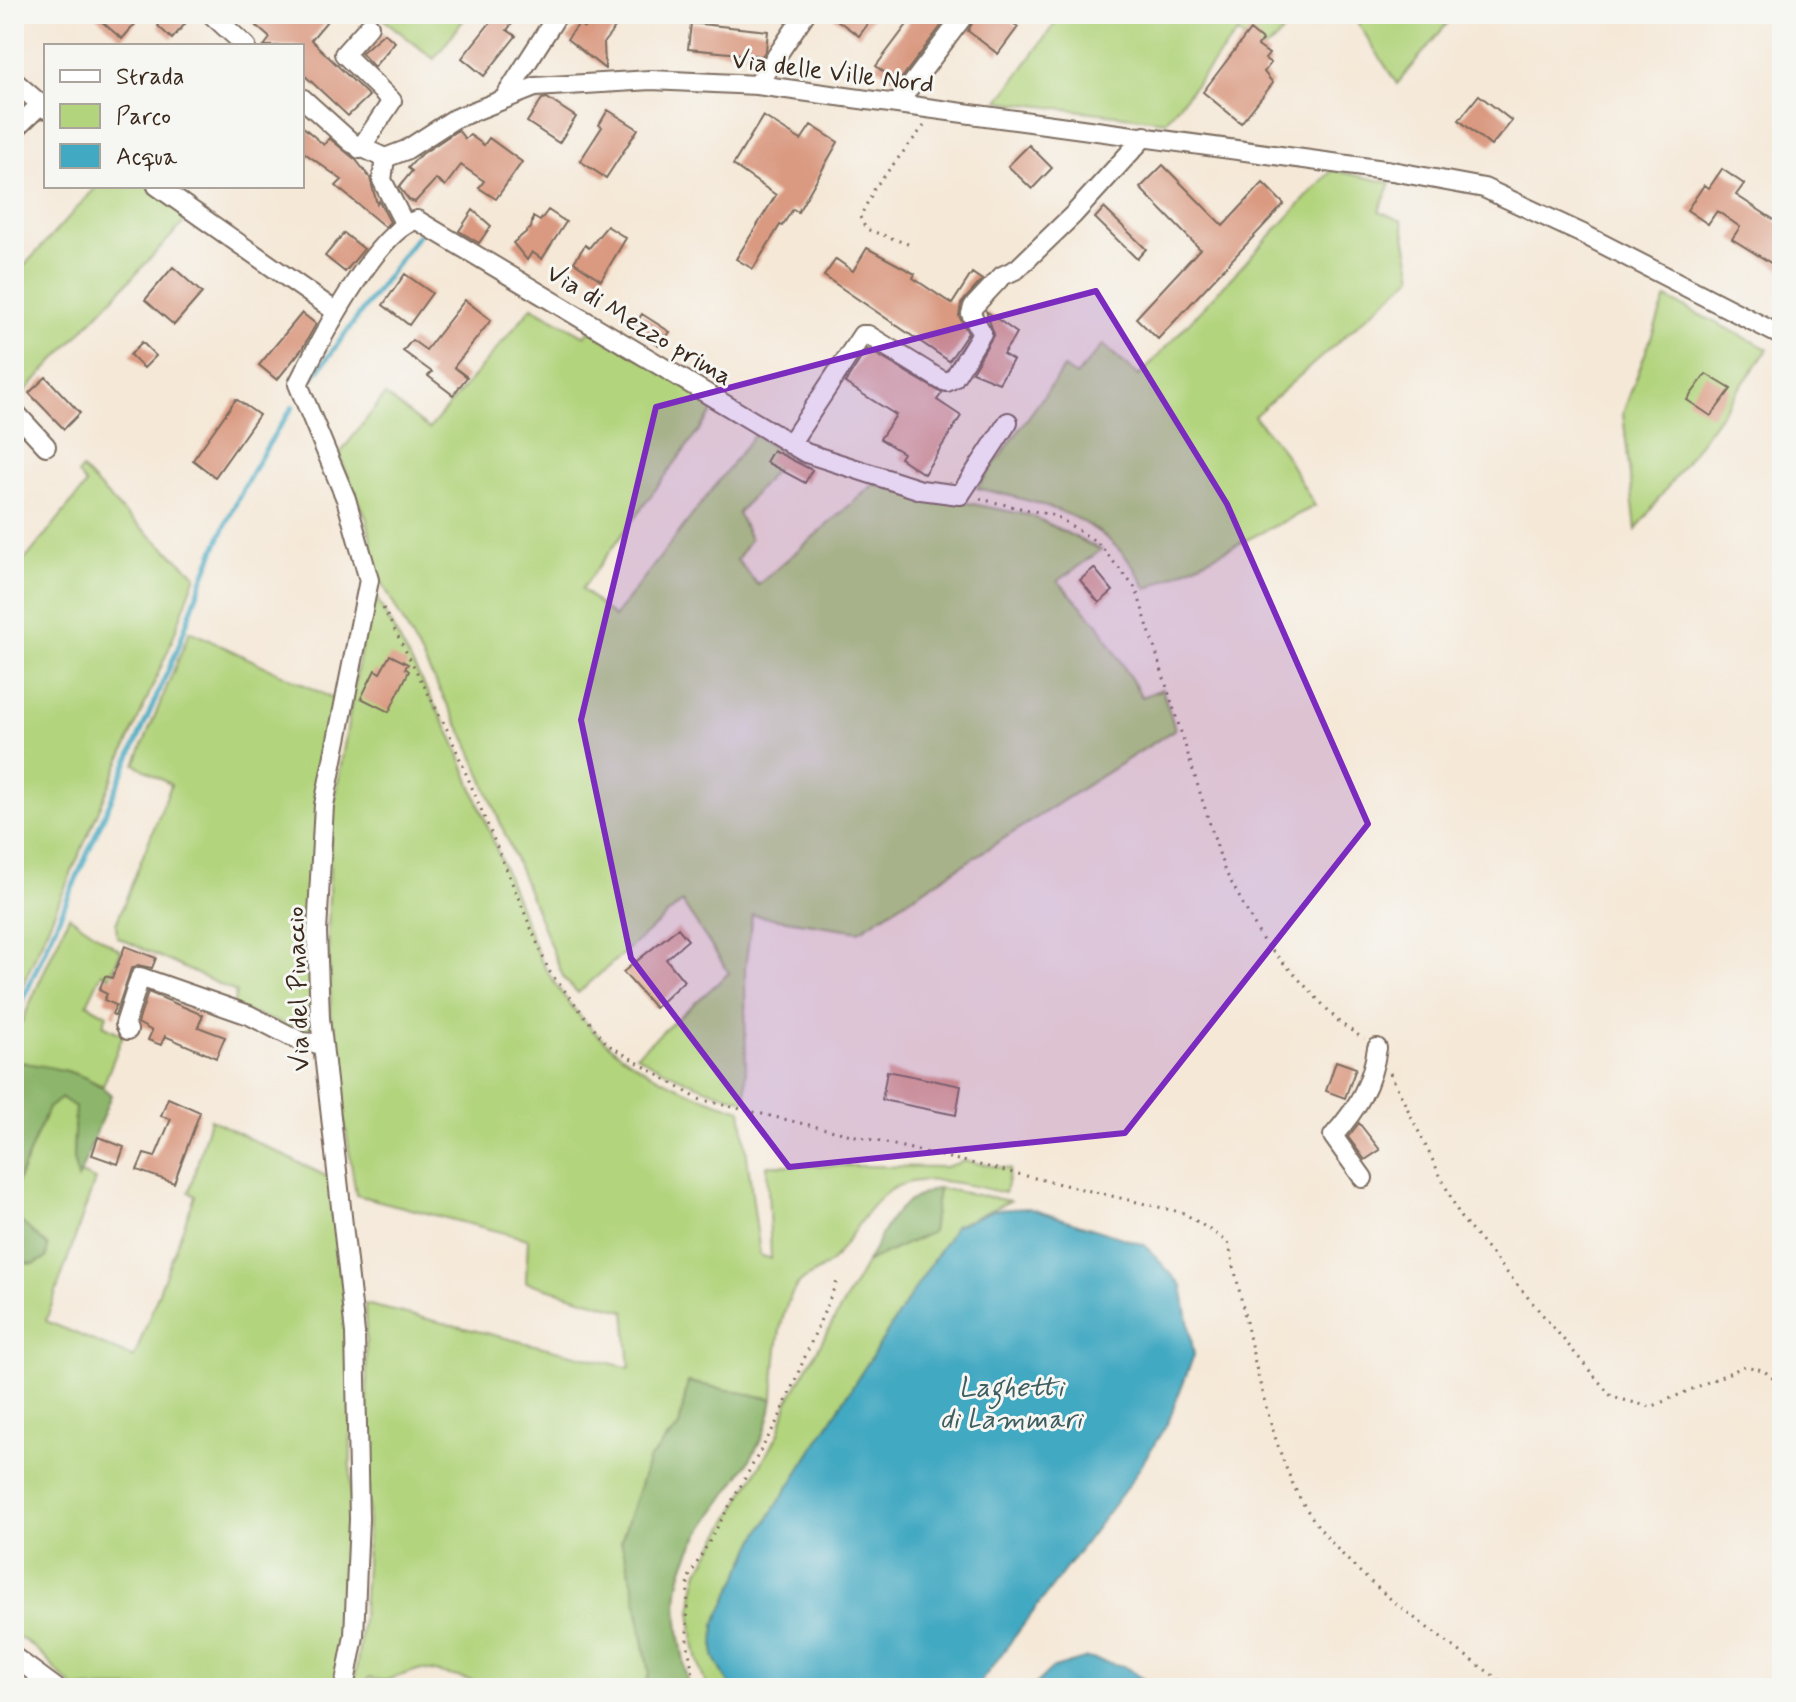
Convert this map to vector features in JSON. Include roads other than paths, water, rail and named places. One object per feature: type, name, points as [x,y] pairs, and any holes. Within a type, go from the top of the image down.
[{"type":"street","points":[[211,14],[244,44]]},
{"type":"street","points":[[505,97],[558,14]]},
{"type":"street","points":[[757,85],[805,14]]},
{"type":"street","points":[[897,104],[965,14]]},
{"type":"street","points":[[360,149],[392,101],[344,54],[369,26]]},
{"type":"street","name":"Via delle Ville Nord","points":[[385,158],[406,150],[454,119],[535,87],[651,80],[757,85],[1145,136],[1392,171],[1484,188],[1583,234],[1782,336]]},
{"type":"street","points":[[14,81],[43,107],[14,130]]},
{"type":"street","points":[[160,188],[335,311],[404,223],[382,180],[385,158],[360,149],[304,100]]},
{"type":"street","points":[[790,444],[862,335],[868,335],[941,380],[947,382],[954,378],[982,333],[971,314],[973,307],[1002,276],[1017,269],[1073,215],[1145,136]]},
{"type":"street","name":"Via di Mezzo prima","points":[[404,223],[417,220],[806,453],[921,490],[960,495],[1008,422]]},
{"type":"street","name":"Via del Pinaccio","points":[[335,311],[298,384],[346,499],[369,580],[324,805],[317,932],[323,1044],[355,1333],[359,1519],[354,1636],[344,1688]]},
{"type":"street","points":[[14,411],[46,446]]},
{"type":"street","points":[[128,1030],[125,1024],[140,977],[249,1015],[302,1042],[323,1044]]},
{"type":"street","points":[[1363,1178],[1333,1136],[1356,1109],[1374,1072],[1377,1048]]},
{"type":"street","points":[[14,1657],[56,1688]]},
{"type":"water","name":"Laghetti di Lammari","points":[[1028,1208],[1145,1245],[1182,1286],[1194,1355],[1168,1422],[1130,1483],[976,1688],[731,1688],[714,1656],[715,1624],[758,1535],[955,1226],[994,1210]]},
{"type":"water","points":[[1087,1658],[1124,1666],[1157,1688],[1031,1688],[1051,1669]]},
{"type":"waterway","points":[[312,379],[418,235]]},
{"type":"waterway","points":[[14,1020],[178,648],[226,523],[257,464],[293,407]]}]
